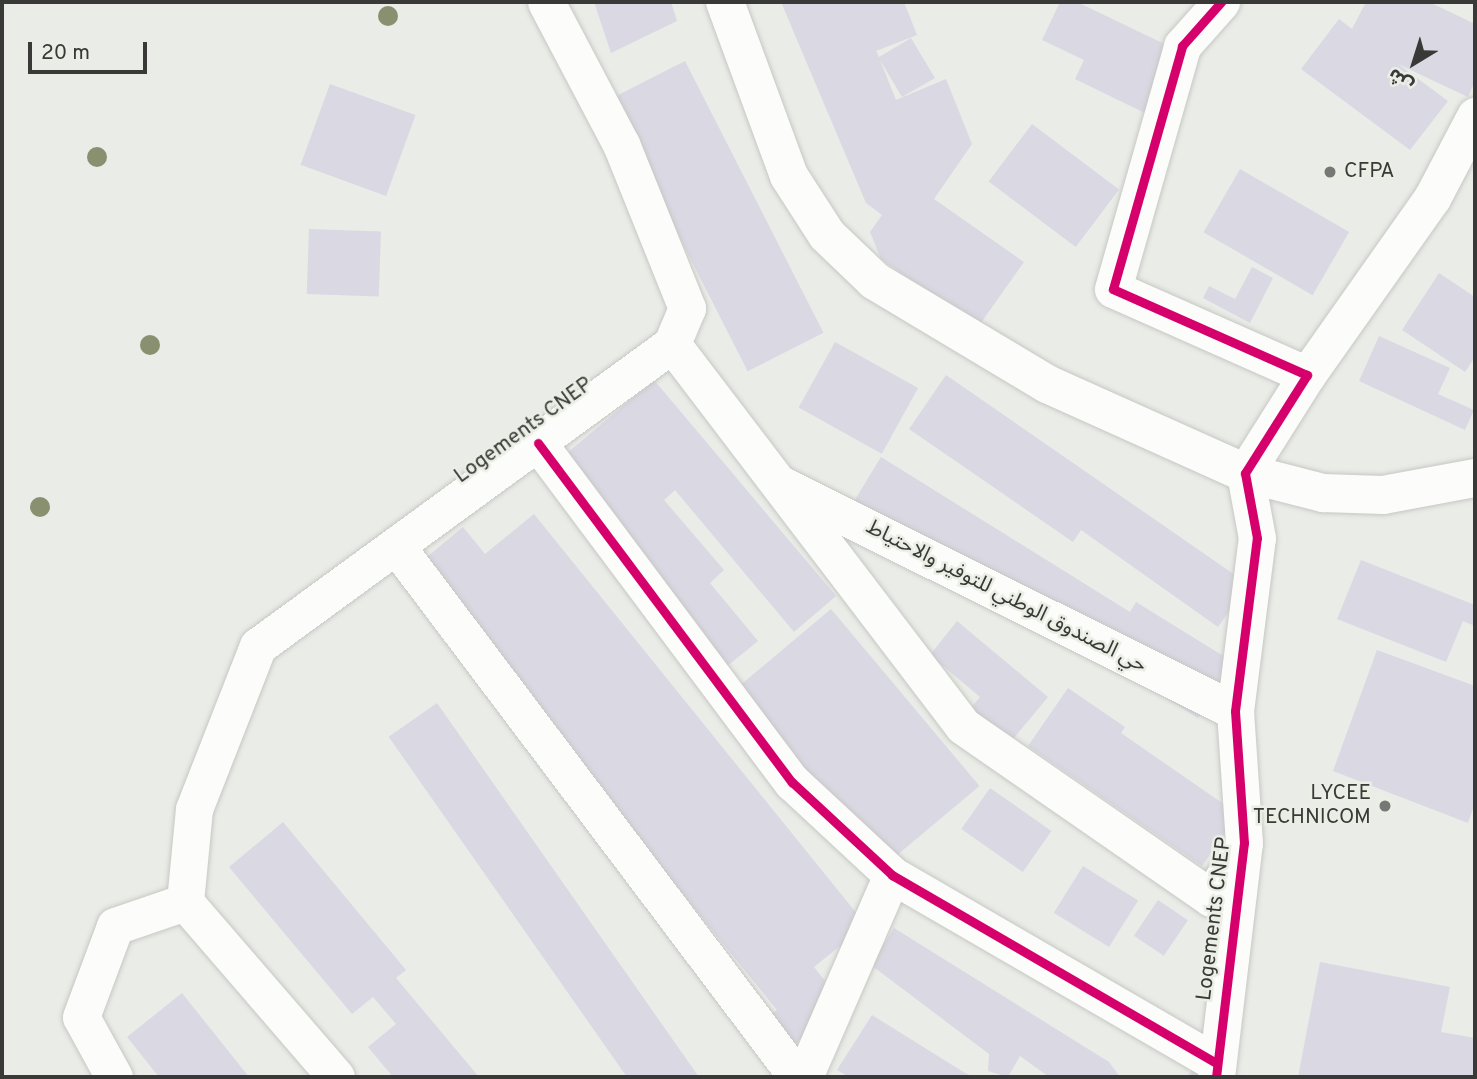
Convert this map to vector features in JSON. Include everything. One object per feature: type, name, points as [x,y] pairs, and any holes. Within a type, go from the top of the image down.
[{"type":"main road","points":[[725,2],[789,176],[827,235],[875,281],[1047,384],[1245,473],[1323,493],[1383,495],[1475,478]]},
{"type":"street","points":[[1221,2],[1182,46],[1113,289],[1307,375]]},
{"type":"street","points":[[540,4],[621,144],[687,309],[672,344]]},
{"type":"street","points":[[1245,473],[1307,375],[1432,198],[1475,116]]},
{"type":"street","name":"Logements CNEP","points":[[186,902],[194,809],[258,646],[672,344],[963,726],[1212,898],[1244,843]]},
{"type":"street","points":[[537,443],[792,782],[892,875],[1215,1070]]},
{"type":"street","name":"Logements CNEP","points":[[1215,1070],[1244,843],[1235,712],[1257,538],[1245,473]]},
{"type":"street","name":"حي الصندوق الوطني للتوفير والاحتياط","points":[[777,482],[1235,712]]},
{"type":"street","points":[[397,547],[797,1077]]},
{"type":"street","points":[[804,1077],[892,875]]},
{"type":"street","points":[[114,1077],[81,1017],[115,926],[186,902],[336,1077]]},
{"type":"building","points":[[594,2],[671,2],[677,21],[611,53]]},
{"type":"building","points":[[781,2],[904,2],[917,35],[876,51],[879,57],[911,38],[935,78],[902,97],[880,60],[896,100],[946,79],[972,144],[934,199],[1024,262],[978,327],[881,259],[870,232],[882,215],[866,203]]},
{"type":"building","points":[[1060,2],[1077,2],[1179,51],[1149,115],[1075,79],[1084,60],[1042,40]]},
{"type":"building","points":[[1366,2],[1429,2],[1475,24],[1475,81],[1468,97],[1398,64],[1448,101],[1410,150],[1301,69],[1339,19],[1352,29]]},
{"type":"building","points":[[685,61],[823,333],[748,371],[609,100]]},
{"type":"building","points":[[330,84],[416,115],[386,196],[301,165]]},
{"type":"building","points":[[1032,124],[1119,190],[1076,247],[989,182]]},
{"type":"building","points":[[1240,169],[1349,232],[1313,295],[1204,232]]},
{"type":"building","points":[[309,229],[381,232],[379,296],[307,294]]},
{"type":"building","points":[[1252,267],[1273,278],[1250,323],[1203,298],[1209,286],[1235,299]]},
{"type":"building","points":[[1439,273],[1475,297],[1475,357],[1465,372],[1402,330]]},
{"type":"building","points":[[1379,336],[1450,368],[1438,394],[1474,410],[1465,430],[1359,381]]},
{"type":"building","points":[[835,342],[918,388],[882,454],[799,408]]},
{"type":"building","points":[[946,375],[1248,584],[1218,627],[1081,530],[1073,542],[909,429]]},
{"type":"building","points":[[654,380],[836,596],[794,632],[675,490],[664,500],[724,570],[710,583],[758,641],[726,667],[554,464]]},
{"type":"building","points":[[881,457],[1130,612],[1136,602],[1233,662],[1198,718],[853,503]]},
{"type":"building","points":[[534,514],[866,925],[814,967],[843,1004],[794,1044],[770,1015],[777,1010],[416,566],[463,527],[485,554]]},
{"type":"building","points":[[1361,560],[1475,605],[1475,626],[1463,621],[1446,662],[1337,619]]},
{"type":"building","points":[[831,609],[979,786],[882,868],[734,691]]},
{"type":"building","points":[[957,621],[1048,697],[1009,744],[969,710],[980,697],[930,655]]},
{"type":"building","points":[[1377,650],[1475,686],[1475,803],[1468,823],[1333,771]]},
{"type":"building","points":[[1068,688],[1125,727],[1121,733],[1238,814],[1202,866],[1028,746]]},
{"type":"building","points":[[437,703],[699,1077],[627,1077],[389,737]]},
{"type":"building","points":[[990,788],[1051,831],[1023,872],[961,829]]},
{"type":"building","points":[[283,822],[406,970],[396,978],[479,1077],[393,1077],[368,1047],[396,1024],[373,997],[352,1014],[229,867]]},
{"type":"building","points":[[1083,866],[1138,900],[1109,947],[1054,913]]},
{"type":"building","points":[[1158,900],[1188,920],[1164,956],[1134,936]]},
{"type":"building","points":[[894,928],[1109,1062],[1120,1077],[1049,1077],[1020,1056],[1008,1077],[988,1071],[989,1054],[871,965]]},
{"type":"building","points":[[1320,962],[1450,987],[1441,1032],[1475,1038],[1475,1077],[1298,1077]]},
{"type":"building","points":[[182,993],[249,1077],[159,1077],[127,1037]]},
{"type":"building","points":[[872,1015],[974,1077],[849,1077],[837,1070]]},
{"type":"building","points":[[1182,1057],[1202,1077],[1187,1077],[1192,1070]]},
{"type":"cycle path","points":[[1216,1077],[1244,843],[1235,711],[1257,538],[1245,473],[1307,375],[1113,289],[1182,46],[1221,2]]},
{"type":"cycle path","points":[[538,443],[792,782],[892,875],[1215,1062]]},
{"type":"place","name":"CFPA","points":[[1330,172]]},
{"type":"place","name":"LYCEE TECHNICOM","points":[[1385,806]]}]
